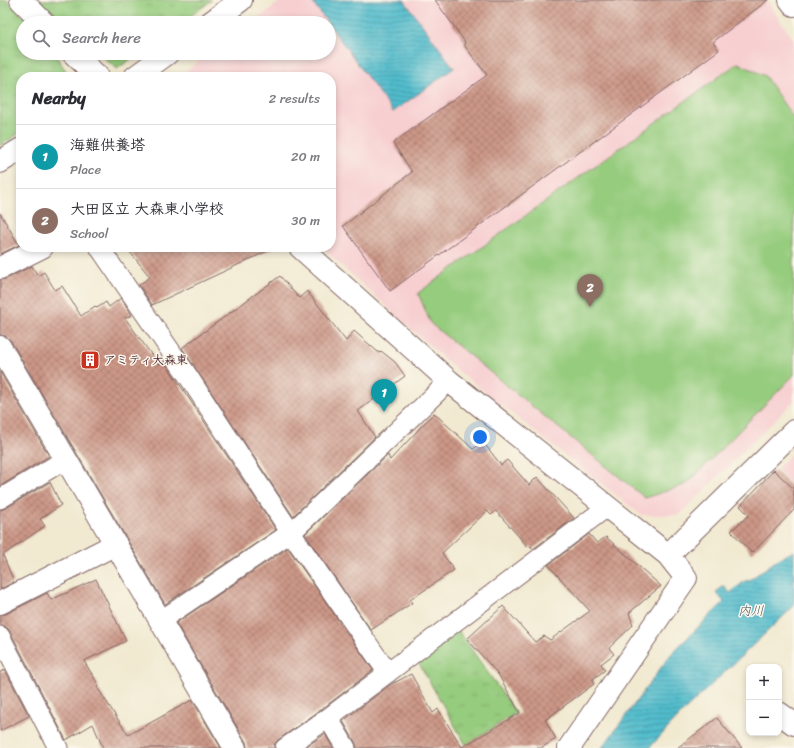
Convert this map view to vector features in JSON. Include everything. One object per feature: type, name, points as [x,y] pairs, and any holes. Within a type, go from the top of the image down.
[{"type":"street","points":[[21,0],[37,16]]},
{"type":"street","points":[[219,16],[241,0]]},
{"type":"street","points":[[790,0],[794,5]]},
{"type":"street","points":[[80,60],[93,72]]},
{"type":"street","points":[[142,72],[158,60]]},
{"type":"street","points":[[0,162],[16,152]]},
{"type":"street","points":[[0,268],[32,252]]},
{"type":"street","points":[[306,252],[449,381],[668,555],[686,578],[569,748]]},
{"type":"street","points":[[0,347],[235,748]]},
{"type":"street","points":[[668,555],[794,431]]},
{"type":"street","points":[[0,603],[116,544]]},
{"type":"street","points":[[782,715],[794,724]]},
{"type":"lane","points":[[101,252],[188,376],[291,533],[388,672]]},
{"type":"lane","points":[[160,621],[291,533],[449,381]]},
{"type":"lane","points":[[0,499],[66,459]]},
{"type":"lane","points":[[285,748],[328,718],[607,507]]},
{"type":"lane","points":[[0,636],[58,748]]},
{"type":"lane","points":[[328,718],[346,748]]},
{"type":"shaded area","points":[[282,0],[766,0],[794,40],[794,401],[679,515],[641,515],[452,366],[327,252],[336,252],[336,72],[185,72],[201,60],[336,60],[336,16],[260,16]]},
{"type":"shaded area","points":[[794,451],[794,488],[776,469]]},
{"type":"green space","points":[[0,0],[7,0],[23,16],[16,16],[16,60],[59,60],[67,72],[16,72],[16,135],[0,146]]},
{"type":"green space","points":[[37,0],[212,0],[190,16],[56,16]]},
{"type":"green space","points":[[106,60],[129,60],[117,69]]},
{"type":"green space","points":[[738,63],[765,76],[794,119],[794,375],[687,484],[645,498],[431,324],[418,293]]},
{"type":"green space","points":[[458,630],[516,713],[466,745],[417,660]]},
{"type":"water","points":[[311,0],[404,0],[454,68],[393,112],[336,34],[336,16],[323,16]]},
{"type":"water","name":"内川","points":[[794,551],[794,606],[686,709],[650,748],[602,748],[671,654],[724,602],[716,592],[724,586],[730,593],[745,581],[751,579],[777,560]]},
{"type":"building","points":[[435,0],[768,0],[713,42],[719,50],[390,291],[343,226],[412,172],[393,143],[487,75],[464,45],[465,42]]},
{"type":"building","points":[[0,213],[16,240],[16,246],[0,254]]},
{"type":"building","points":[[130,252],[265,252],[152,305],[139,285],[150,277]]},
{"type":"building","points":[[32,266],[38,276],[44,272],[55,290],[62,286],[81,316],[95,306],[97,308],[106,302],[109,307],[121,298],[132,315],[125,318],[159,365],[164,361],[276,530],[165,604],[11,341],[6,336],[0,335],[0,280],[6,279]]},
{"type":"building","points":[[280,276],[299,298],[307,291],[346,341],[354,331],[379,353],[381,351],[395,362],[405,376],[358,411],[375,437],[293,516],[182,348]]},
{"type":"building","points":[[0,372],[49,456],[0,486]]},
{"type":"building","points":[[434,413],[473,449],[483,442],[501,465],[507,460],[529,485],[537,477],[574,518],[533,549],[531,546],[529,548],[496,511],[491,515],[487,511],[442,553],[454,570],[410,600],[412,603],[371,630],[305,534],[388,455],[390,460]]},
{"type":"building","points":[[774,470],[794,489],[794,510],[752,553],[731,531],[749,515],[740,506]]},
{"type":"building","points":[[50,482],[61,505],[40,519],[45,526],[3,555],[14,582],[0,589],[0,510]]},
{"type":"building","points":[[589,534],[597,543],[606,537],[661,586],[629,613],[633,625],[609,648],[614,654],[601,664],[605,670],[593,679],[594,684],[545,720],[556,739],[541,748],[357,748],[343,721],[390,685],[411,674],[433,713],[438,709],[462,747],[520,713],[498,674],[467,639],[503,606],[535,642],[544,636],[550,640],[590,611],[548,565]]},
{"type":"building","points":[[288,548],[373,670],[322,709],[279,739],[275,743],[274,748],[247,748],[246,742],[176,623]]},
{"type":"building","points":[[96,579],[126,641],[84,661],[99,686],[97,687],[128,735],[192,700],[221,748],[103,748],[93,724],[66,740],[10,631],[0,624],[0,615],[6,614],[47,593],[51,600]]},
{"type":"building","points":[[5,670],[29,716],[0,731],[0,672]]},
{"type":"building","points":[[717,718],[742,748],[677,748]]},
{"type":"building","points":[[325,734],[333,748],[304,748]]},
{"type":"place","name":"大田区立 大森東小学校","points":[[590,307]]},
{"type":"place","name":"アミティ大森東","points":[[90,360]]},
{"type":"place","name":"海難供養塔","points":[[384,412]]}]
